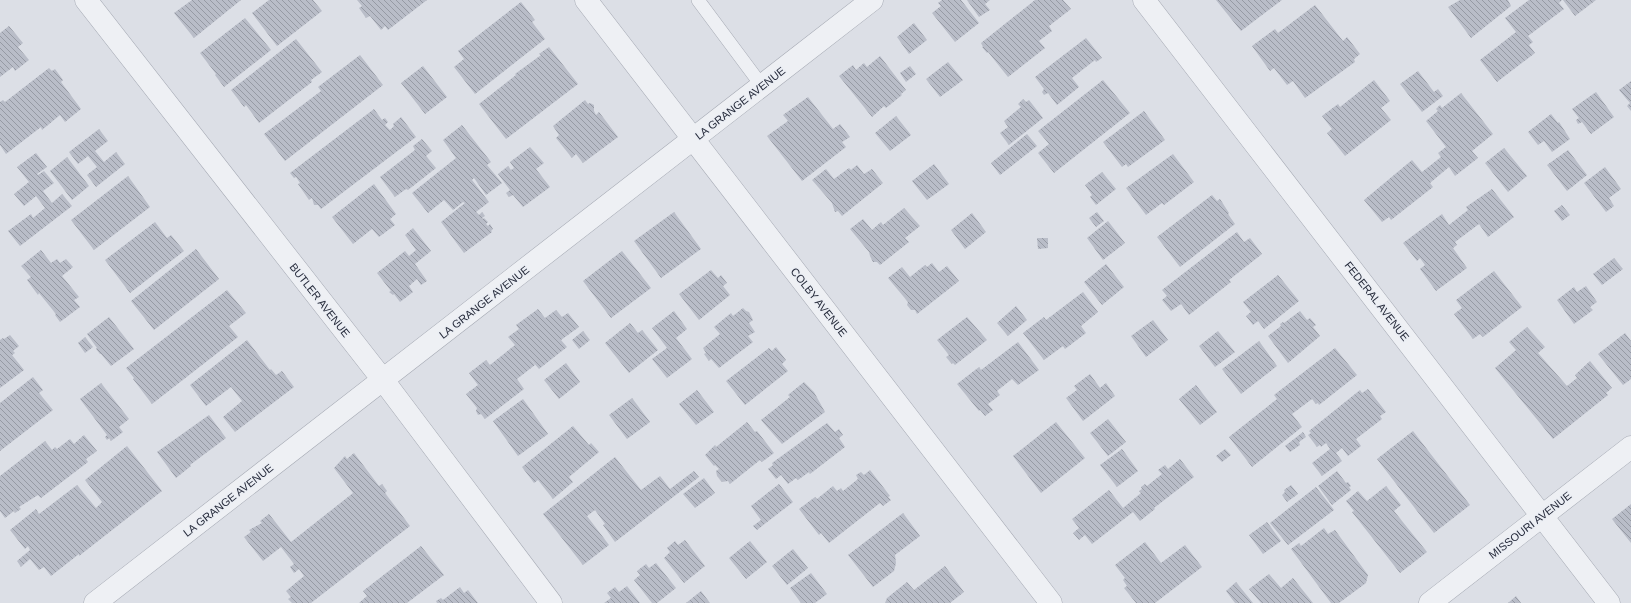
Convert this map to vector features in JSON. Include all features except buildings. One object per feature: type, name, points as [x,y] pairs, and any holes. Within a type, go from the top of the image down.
[{"type":"street","name":"BUTLER AVENUE","points":[[86,0],[383,380],[551,603]]},
{"type":"street","name":"COLBY AVENUE","points":[[586,0],[1051,603]]},
{"type":"street","name":"LA GRANGE AVENUE","points":[[95,603],[872,0]]},
{"type":"street","name":"FEDERAL AVENUE","points":[[1144,0],[1609,603]]},
{"type":"street","name":"MISSOURI AVENUE","points":[[1430,603],[1631,447]]},
{"type":"lane","points":[[698,0],[762,86]]}]
